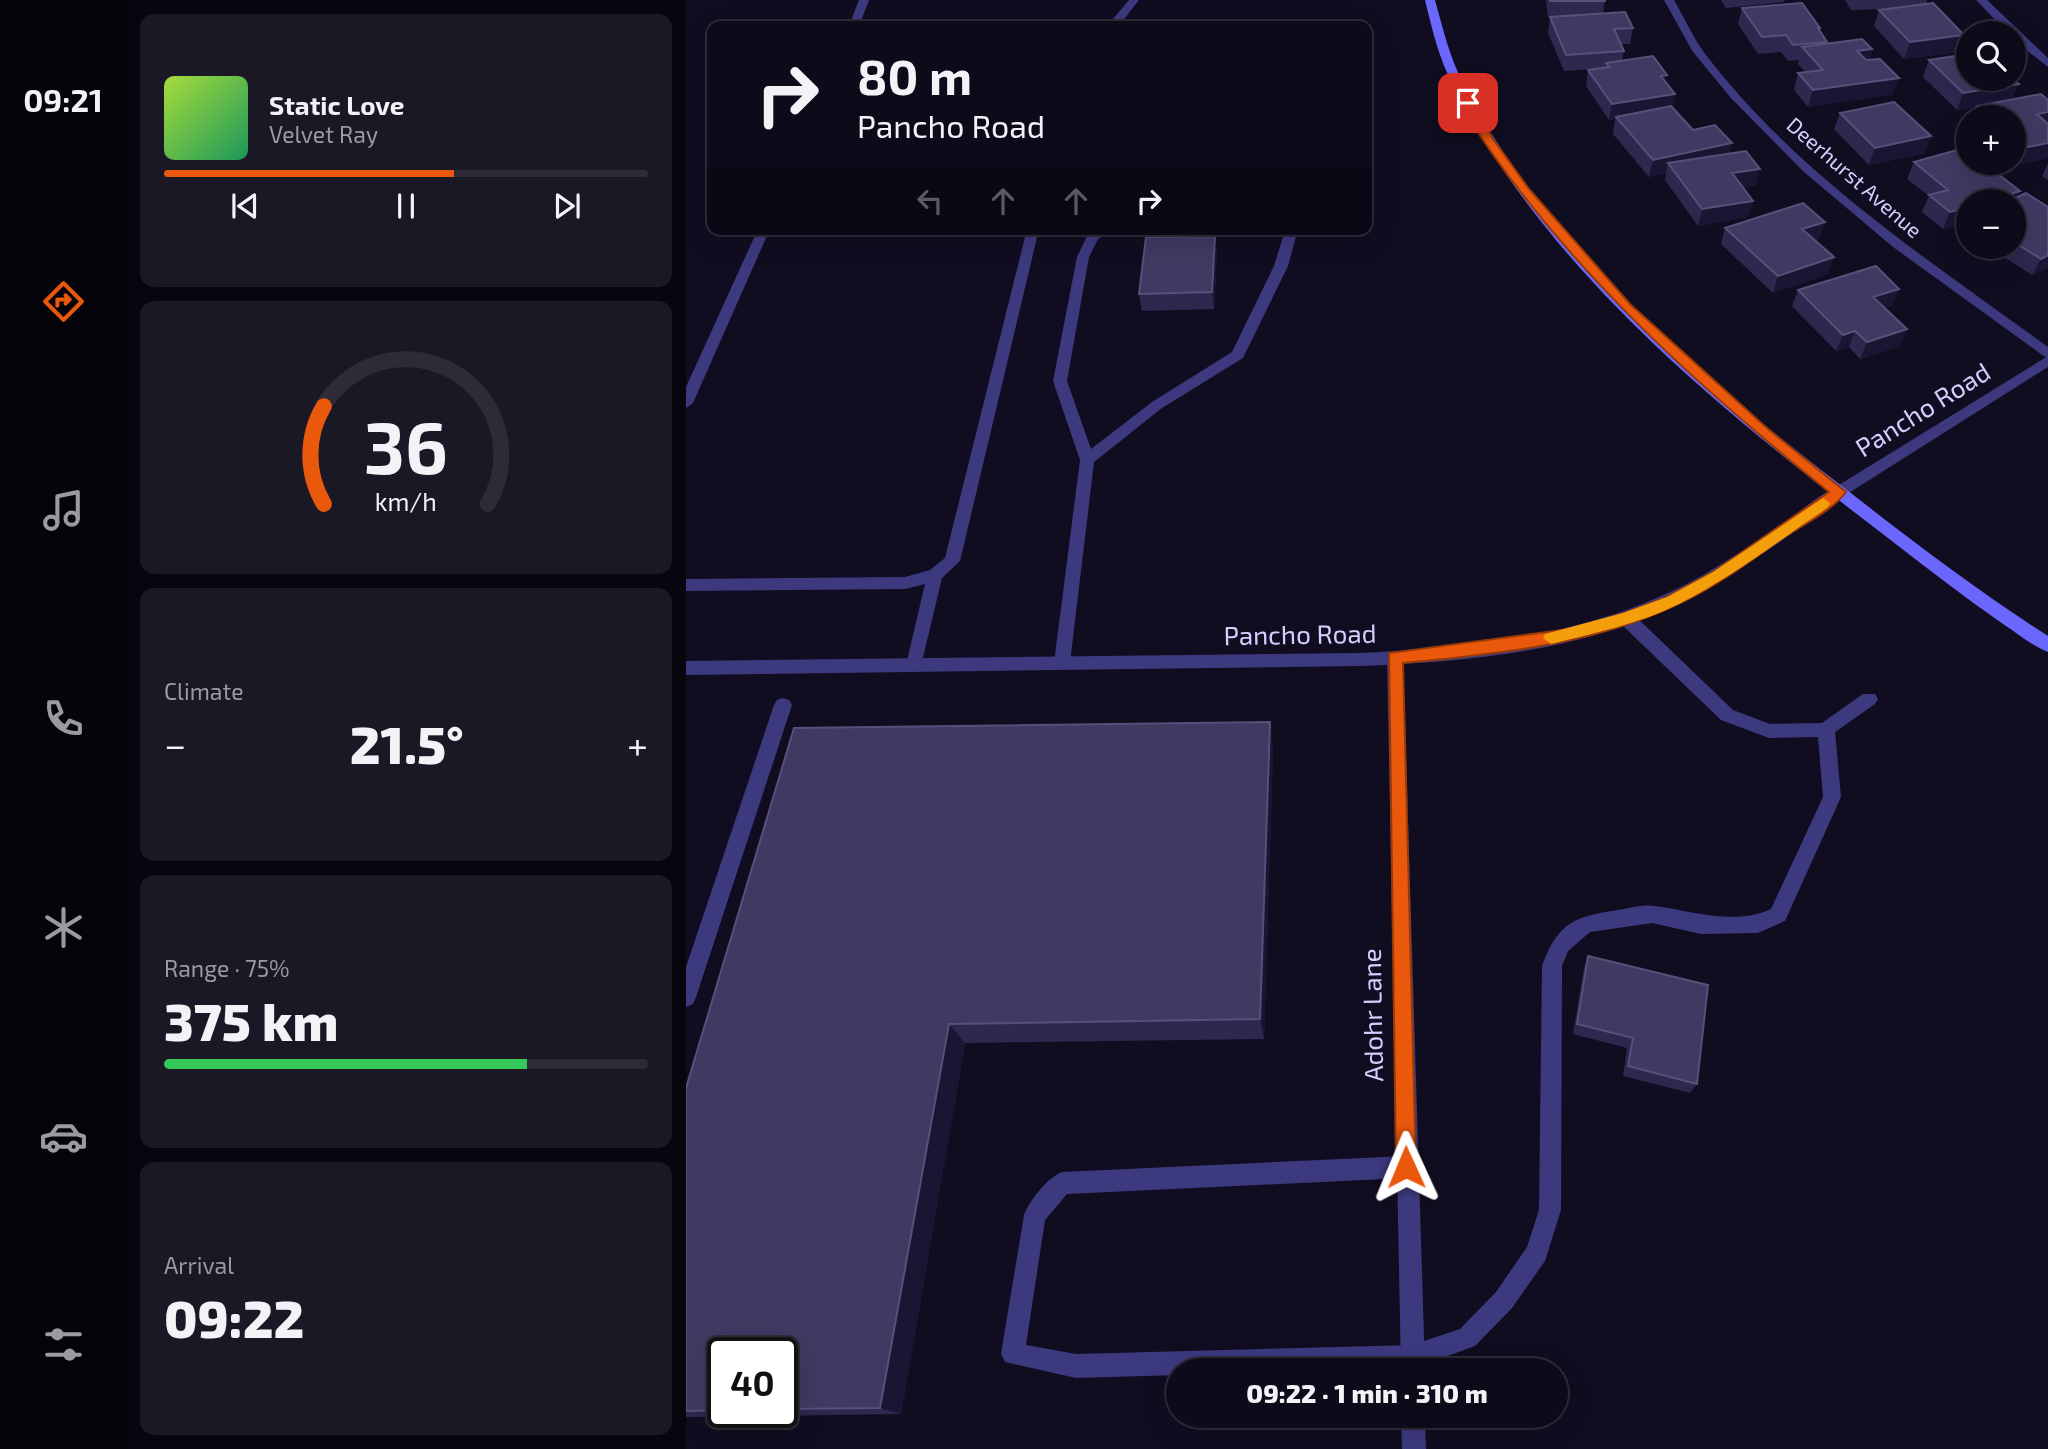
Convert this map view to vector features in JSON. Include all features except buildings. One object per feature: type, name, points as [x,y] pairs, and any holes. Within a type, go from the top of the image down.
[{"type":"main road","points":[[1430,0],[1443,51],[1458,85],[1488,139],[1525,191],[1626,307],[1761,430],[1989,607],[2048,645]]},
{"type":"street","points":[[856,21],[864,0]]},
{"type":"street","points":[[1117,21],[1134,0]]},
{"type":"street","name":"Deerhurst Avenue","points":[[1669,0],[1697,50],[1735,96],[1808,169],[1898,244],[2048,354]]},
{"type":"street","points":[[1981,0],[2001,21]]},
{"type":"street","points":[[2026,45],[2048,64]]},
{"type":"street","points":[[686,403],[761,235]]},
{"type":"street","points":[[686,586],[905,583],[935,575],[952,561],[1032,235]]},
{"type":"street","points":[[1062,663],[1087,460],[1060,381],[1083,257],[1093,237],[1097,235]]},
{"type":"street","points":[[1087,460],[1157,405],[1238,355],[1281,266],[1289,235]]},
{"type":"street","name":"Pancho Road","points":[[686,668],[1395,658],[1475,650],[1570,635],[1672,601],[1718,576],[1839,492],[2048,361]]},
{"type":"street","points":[[914,665],[935,575]]},
{"type":"street","points":[[1626,618],[1727,715],[1769,731],[1826,729],[1869,699]]},
{"type":"street","name":"Adohr Lane","points":[[1395,658],[1413,1358]]},
{"type":"street","points":[[686,997],[783,705]]},
{"type":"street","points":[[1425,1358],[1467,1338],[1504,1300],[1537,1253],[1550,1210],[1552,966],[1560,945],[1585,923],[1652,914],[1701,925],[1758,924],[1779,915],[1832,797],[1826,729]]},
{"type":"street","points":[[1166,1365],[1076,1366],[1013,1354],[1035,1215],[1062,1183],[1406,1167]]},
{"type":"street","points":[[1413,1428],[1414,1449]]},
{"type":"slow traffic","points":[[1551,638],[1626,618],[1672,601],[1718,576],[1823,503]]},
{"type":"route","points":[[1406,1167],[1395,658],[1475,650],[1570,635],[1672,601],[1718,576],[1839,492],[1763,432],[1626,307],[1525,191],[1488,139],[1468,103]]}]
